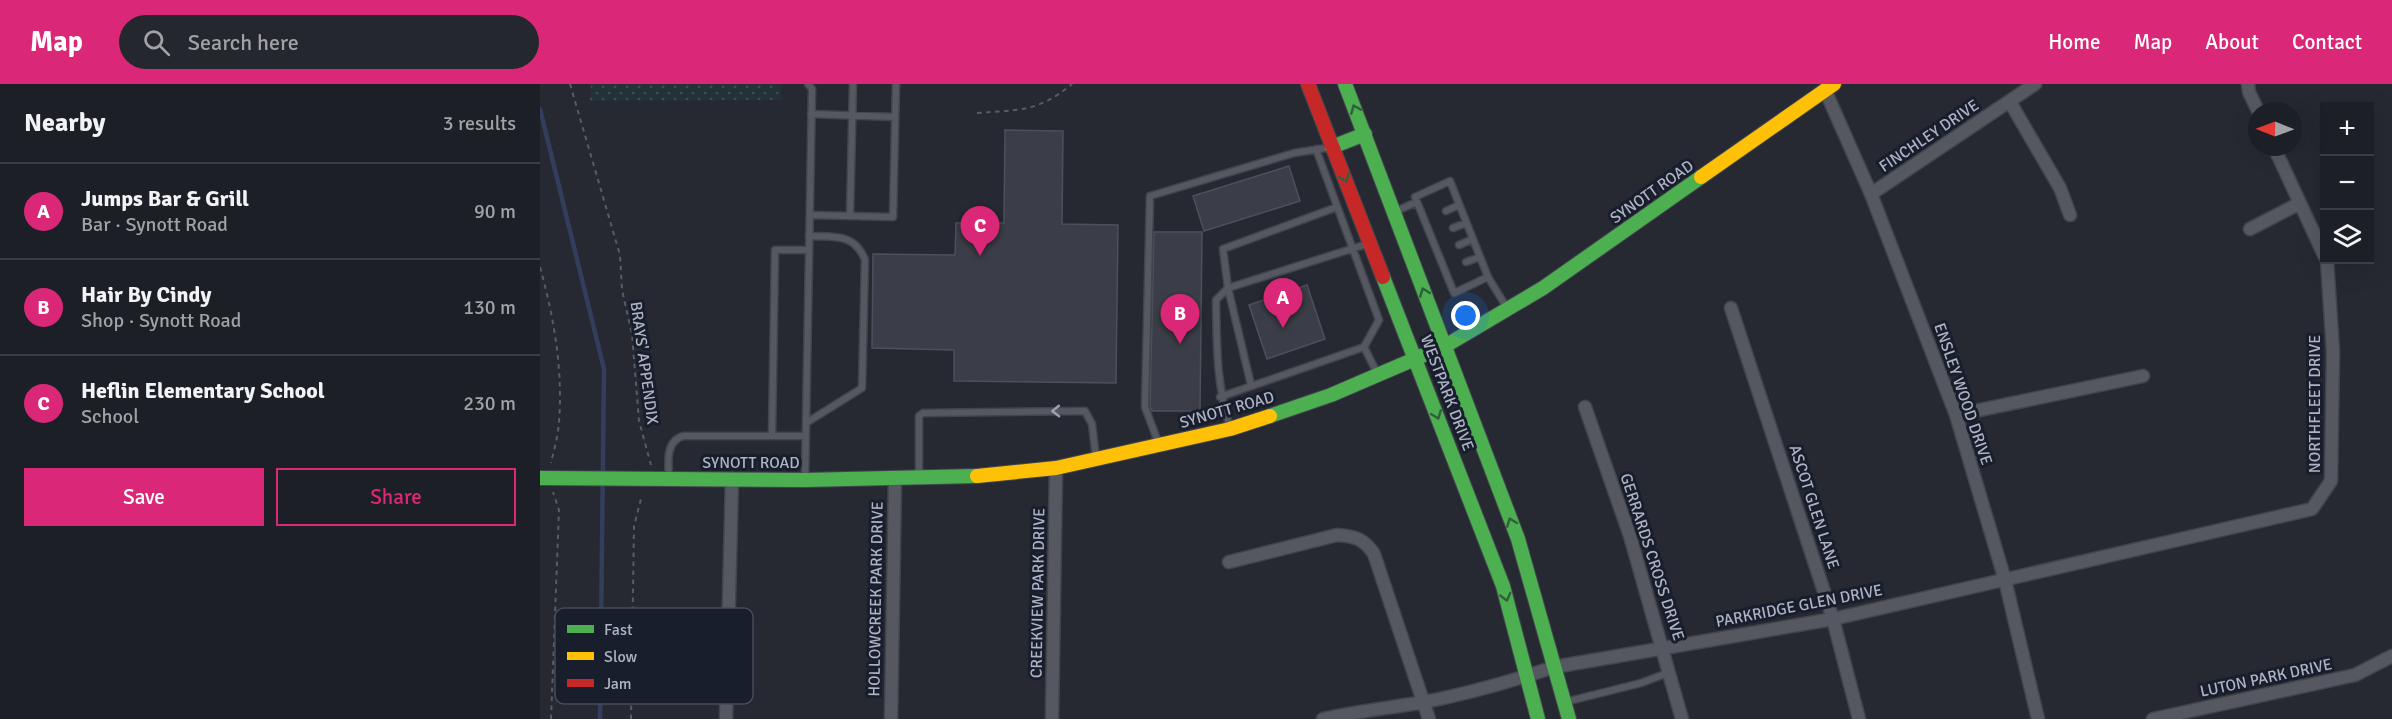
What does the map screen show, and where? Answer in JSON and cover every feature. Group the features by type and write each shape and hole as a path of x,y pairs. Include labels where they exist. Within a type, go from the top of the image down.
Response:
{"street":[{"name":"WESTPARK DRIVE","path":"1308,84 1503,586 1538,719"},
{"name":"WESTPARK DRIVE","path":"1345,84 1518,539 1569,719"},
{"name":"FINCHLEY DRIVE","path":"1871,194 2034,84"},
{"path":"2248,84 2254,102"},
{"name":"SYNOTT ROAD","path":"540,478 805,480 979,476 1056,468 1230,429 1319,399 1417,360 1445,346 1543,288 1829,87"},
{"name":"ENSLEY WOOD DRIVE","path":"1829,87 1956,415 2005,580 2038,719"},
{"path":"2010,102 2061,188 2070,215"},
{"path":"1332,147 1365,134"},
{"path":"2278,156 2320,245"},
{"path":"2250,229 2300,203"},
{"name":"NORTHFLEET DRIVE","path":"2280,517 2312,509 2331,481 2332,352 2327,264"},
{"name":"ASCOT GLEN LANE","path":"1731,308 1833,619 1859,719"},
{"path":"1956,415 2143,376"},
{"name":"GERRARDS CROSS DRIVE","path":"1585,407 1630,536 1664,648 1682,719"},
{"name":"CREEKVIEW PARK DRIVE","path":"1052,719 1056,468"},
{"path":"729,608 732,479"},
{"name":"HOLLOWCREEK PARK DRIVE","path":"891,719 895,479"},
{"name":"PARKRIDGE GLEN DRIVE","path":"1323,719 1359,711 1425,702 1554,667 1833,619 2280,517"},
{"path":"1229,562 1337,535 1351,536 1366,542 1374,554 1387,590 1429,719"},
{"name":"LUTON PARK DRIVE","path":"2154,719 2355,675 2387,658"},
{"path":"726,704 726,719"}],"lane":[{"path":"805,480 812,114 812,89 808,84"},
{"path":"850,216 853,84"},
{"path":"810,215 893,217 896,84"},
{"path":"812,114 895,117"},
{"path":"1160,446 1145,407 1150,196 1294,153 1332,147"},
{"path":"1220,397 1364,347 1379,320 1316,149"},
{"path":"1488,277 1454,293 1415,196 1449,181 1488,277 1508,309"},
{"path":"1394,212 1418,202"},
{"path":"1446,211 1459,205"},
{"path":"1251,385 1228,288 1223,249 1337,207"},
{"path":"1425,219 1432,216"},
{"path":"1453,228 1466,223"},
{"path":"1431,236 1439,233"},
{"path":"806,423 862,388 865,260 861,249 852,241 839,237 809,236"},
{"path":"1459,245 1473,239"},
{"path":"1230,429 1220,397 1217,369 1216,300 1228,288 1371,243"},
{"path":"772,436 775,250 809,250"},
{"path":"1438,254 1446,251"},
{"path":"1466,262 1480,257"},
{"path":"1445,271 1452,268"},
{"path":"1364,347 1378,375"},
{"path":"919,479 919,416 923,413 1085,411 1092,424 1096,459"},
{"path":"669,480 669,455 676,438 683,436 806,436"},
{"path":"1564,702 1641,683 1670,672"}],"path":[{"name":"BRAYS' APPENDIX","path":"570,84 620,255 622,290 632,334 639,421 644,446 650,456 647,480"},
{"path":"977,113 1041,106 1057,97 1072,84"},
{"path":"633,608 634,526 647,480"},
{"path":"631,704 631,719"}],"shaded area":[{"path":"591,84 781,84 781,100 590,101"}],"building":[{"path":"1005,130 1063,131 1062,224 1118,225 1116,383 954,381 954,350 872,348 873,254 955,255 956,223 1004,223"},
{"path":"1289,166 1300,201 1204,231 1193,196"},
{"path":"1154,232 1202,232 1200,411 1152,411 1150,406"},
{"path":"1307,285 1325,339 1267,359 1249,305"}],"waterway":[{"path":"540,109 604,369 601,608"},
{"path":"600,704 600,719"}],"traffic: fast":[{"path":"1345,84 1518,539 1569,719"},
{"path":"1332,147 1365,134"},
{"path":"1270,416 1331,395 1445,346 1543,288 1701,177"},
{"path":"1383,277 1503,586 1538,719"},
{"path":"540,478 805,480 977,476"}],"traffic: slow":[{"path":"1701,177 1834,84"},
{"path":"977,476 1056,468 1230,429 1270,416"}],"traffic: jam":[{"path":"1308,84 1383,277"}],"place":[{"name":"Heflin Elementary School","path":"980,256"},
{"name":"Jumps Bar & Grill","path":"1283,328"},
{"name":"Hair By Cindy","path":"1180,344"}]}
